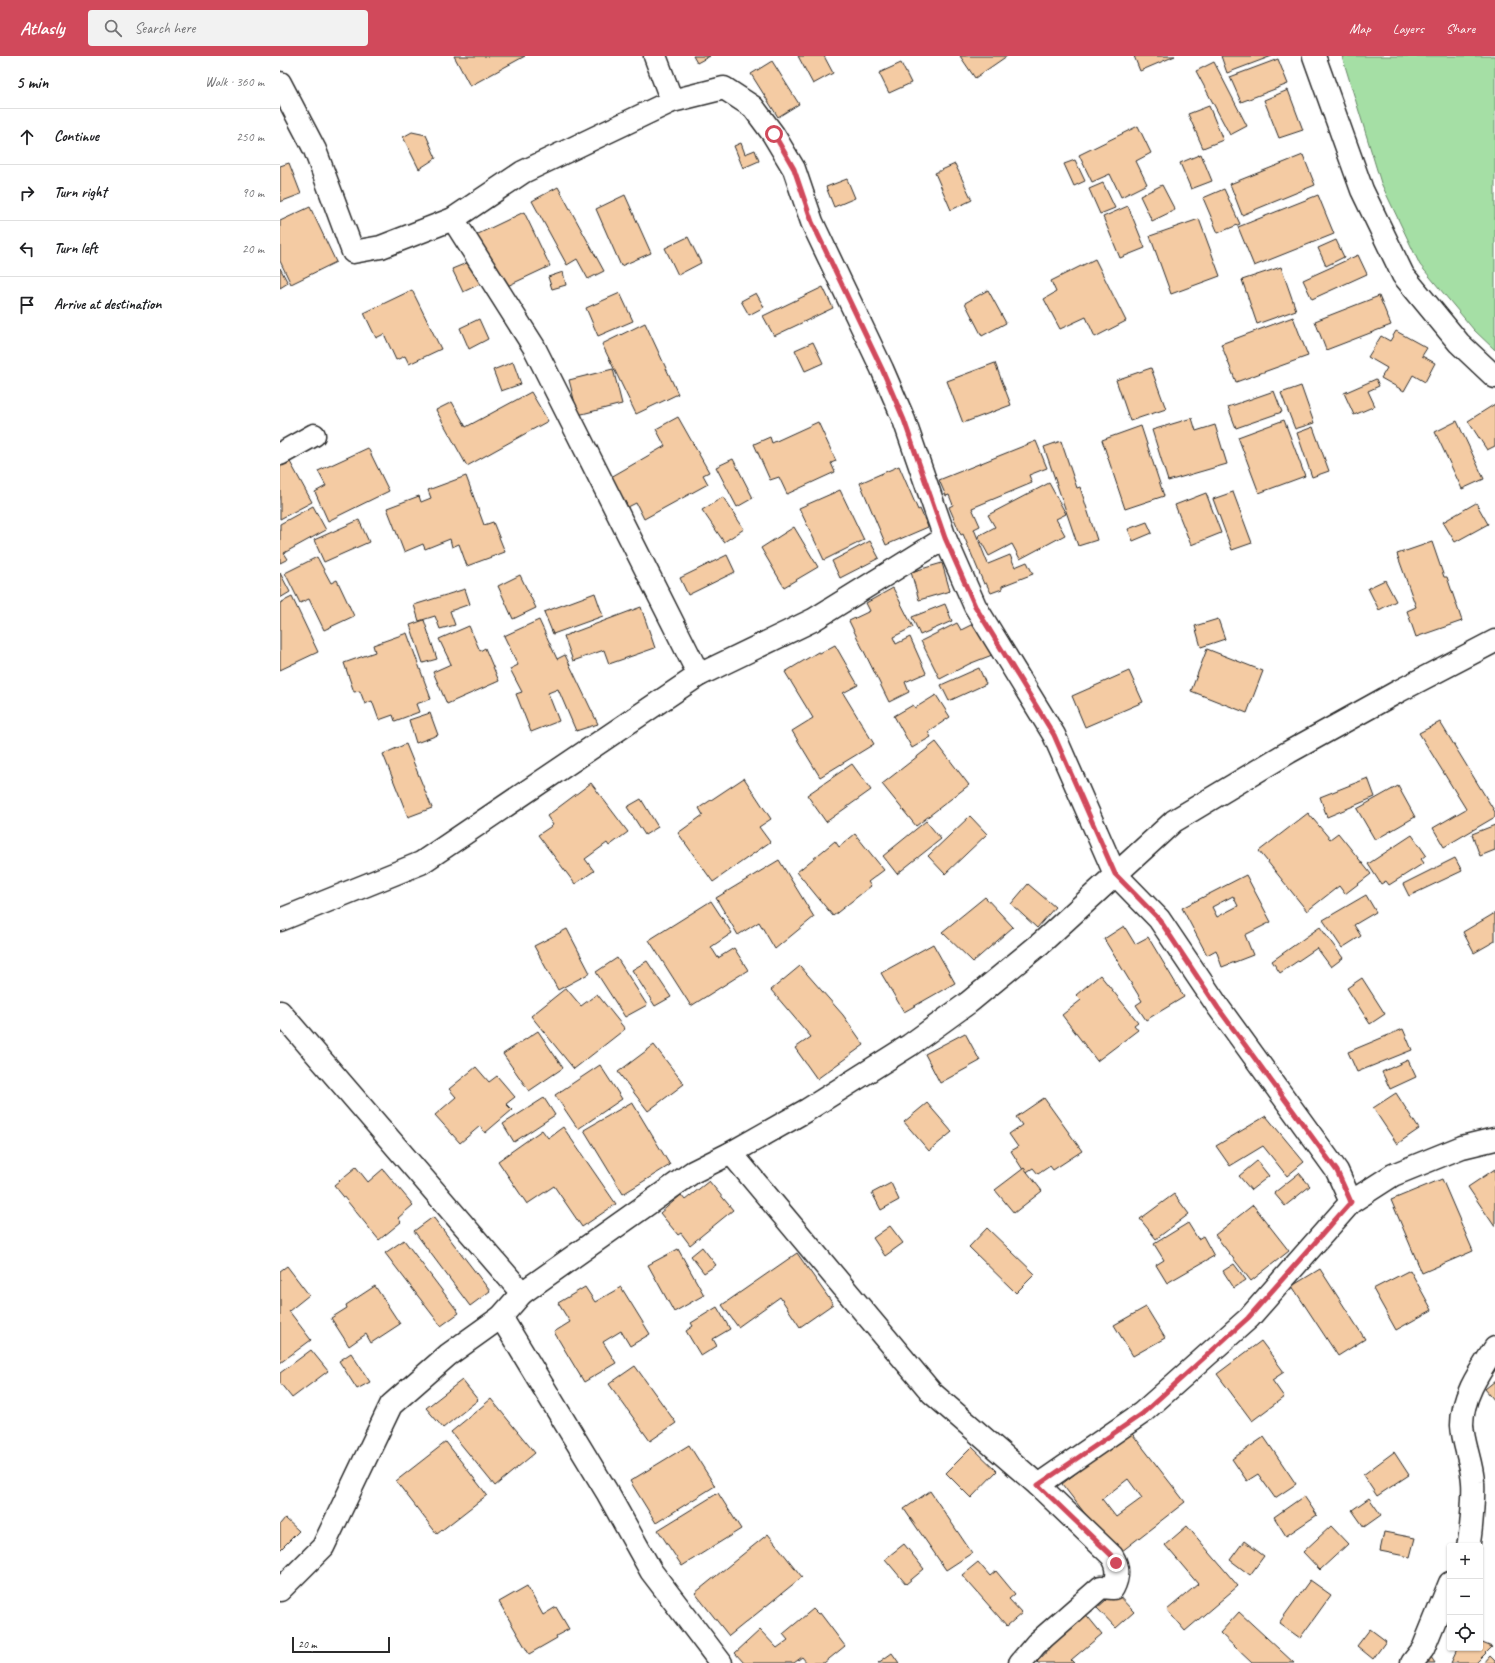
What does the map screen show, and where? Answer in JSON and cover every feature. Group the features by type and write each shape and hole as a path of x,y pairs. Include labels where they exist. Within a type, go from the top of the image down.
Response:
{"street":[{"path":"655,56 672,101"},
{"path":"1314,56 1362,190 1403,275 1459,343 1495,377"},
{"path":"280,83 315,150 353,252 381,247 453,219 523,172 672,101 724,88 753,107 774,134 794,169 812,222 882,369 901,413 945,538 975,606 1054,735 1115,874 1159,919 1218,1008 1337,1171 1351,1202"},
{"path":"453,219 534,347 699,675"},
{"path":"280,454 314,436"},
{"path":"280,920 421,863 699,675 813,620 945,538"},
{"path":"280,1590 323,1547 391,1405 448,1355 501,1317 522,1293 693,1172 731,1153 807,1110 903,1049 968,1003 1041,943 1174,821 1289,752 1495,640"},
{"path":"280,1012 522,1293"},
{"path":"1038,1485 1142,1414 1243,1323 1351,1202 1393,1175 1462,1148 1495,1140"},
{"path":"731,1153 932,1393 1038,1485 1112,1556 1116,1563 1118,1572 1117,1580 1113,1588 1101,1587 1036,1644 1020,1663"},
{"path":"501,1317 607,1492 651,1571 721,1663"},
{"path":"1468,1543 1473,1482 1462,1426 1464,1409 1467,1397 1479,1373 1495,1348"},
{"path":"1412,1663 1422,1649 1447,1590"}],"green space":[{"path":"1342,56 1495,56 1495,350 1474,330 1420,265 1381,183"}],"building":[{"path":"454,56 525,56 470,86"},
{"path":"693,56 710,56 697,63"},
{"path":"798,56 824,56 833,73 813,84"},
{"path":"960,56 1007,56 975,78"},
{"path":"1134,56 1175,56 1140,71"},
{"path":"1221,56 1272,56 1227,73"},
{"path":"1278,59 1288,84 1241,102 1230,77"},
{"path":"772,61 799,104 778,117 751,74"},
{"path":"1214,62 1247,126 1230,135 1196,71"},
{"path":"901,63 911,83 889,93 879,73"},
{"path":"1288,90 1303,130 1279,138 1264,100"},
{"path":"1209,106 1223,140 1203,148 1188,114"},
{"path":"1138,126 1151,153 1136,161 1147,184 1121,197 1110,174 1092,182 1079,155"},
{"path":"412,132 426,135 436,158 419,169 403,137"},
{"path":"741,143 745,154 755,150 759,161 743,168 734,146"},
{"path":"1201,154 1212,181 1191,189 1180,163"},
{"path":"1303,155 1315,185 1242,215 1230,184"},
{"path":"1075,160 1085,181 1074,186 1064,164"},
{"path":"289,163 301,194 280,202 280,166"},
{"path":"955,164 972,200 951,210 935,173"},
{"path":"847,179 855,198 834,207 826,187"},
{"path":"1103,183 1115,208 1100,214 1089,189"},
{"path":"1162,185 1175,210 1152,221 1140,196"},
{"path":"558,187 604,271 588,279 577,259 567,265 532,201"},
{"path":"1224,189 1240,224 1218,233 1203,198"},
{"path":"625,195 651,253 621,266 596,209"},
{"path":"1318,195 1334,234 1254,266 1238,227"},
{"path":"1128,206 1145,248 1120,258 1103,217"},
{"path":"310,207 336,262 291,284 280,261 280,221"},
{"path":"524,212 550,266 501,289 476,235"},
{"path":"1199,219 1220,276 1171,294 1150,236"},
{"path":"688,237 701,263 678,275 665,248"},
{"path":"1336,240 1344,257 1326,266 1318,248"},
{"path":"1358,255 1367,274 1312,299 1303,280"},
{"path":"1095,259 1126,321 1095,337 1086,317 1060,329 1044,299 1056,292 1051,281"},
{"path":"474,260 484,282 463,292 452,269"},
{"path":"1281,267 1296,310 1257,324 1242,280"},
{"path":"280,268 288,283 280,288"},
{"path":"563,272 566,285 552,289 548,277"},
{"path":"823,287 833,308 774,336 763,316"},
{"path":"412,290 441,349 409,364 405,356 396,360 384,334 376,338 364,313"},
{"path":"988,290 1006,323 982,336 965,303"},
{"path":"620,293 633,321 598,336 586,308"},
{"path":"756,293 764,307 749,315 741,301"},
{"path":"1379,296 1391,325 1326,350 1315,321"},
{"path":"1293,317 1308,356 1236,382 1221,344"},
{"path":"479,319 488,339 469,349 460,328"},
{"path":"645,323 678,394 636,414 602,344"},
{"path":"1396,331 1427,348 1422,356 1435,363 1425,382 1413,375 1404,391 1381,378 1387,368 1368,357 1381,336 1390,341"},
{"path":"813,342 823,363 805,371 795,350"},
{"path":"513,362 521,384 501,391 493,370"},
{"path":"995,363 1011,405 963,423 947,381"},
{"path":"1151,368 1166,409 1130,421 1116,380"},
{"path":"613,369 622,404 578,415 569,380"},
{"path":"1376,379 1379,386 1368,391 1375,406 1354,415 1344,393"},
{"path":"1301,386 1314,423 1295,429 1281,393"},
{"path":"1274,391 1282,412 1236,428 1228,407"},
{"path":"531,392 548,421 467,466 436,410 452,402 466,427"},
{"path":"1495,404 1495,446 1487,450 1468,421"},
{"path":"678,417 709,472 703,475 708,484 644,519 636,503 628,507 611,477 665,446 656,429"},
{"path":"1192,418 1196,431 1215,425 1227,464 1168,481 1152,430"},
{"path":"1284,420 1305,476 1259,493 1238,437"},
{"path":"1457,421 1484,479 1462,489 1435,432"},
{"path":"818,422 836,461 831,463 835,472 787,494 779,477 770,480 754,444 770,437 772,443"},
{"path":"1141,426 1164,496 1125,509 1102,440"},
{"path":"1313,427 1329,471 1312,477 1297,433"},
{"path":"1036,441 1047,468 1029,475 1032,483 972,508 980,526 974,529 988,564 1010,555 1015,567 1027,562 1033,574 1002,586 1002,589 991,593 986,583 984,584 963,534 961,535 949,507 953,505 949,495 946,496 939,480"},
{"path":"1061,441 1077,488 1080,487 1097,540 1078,546 1044,447"},
{"path":"368,448 389,491 328,521 315,492 326,486 318,471"},
{"path":"733,459 753,498 737,507 716,467"},
{"path":"289,460 312,502 280,519 280,465"},
{"path":"899,466 918,510 920,509 928,527 886,545 860,483"},
{"path":"466,476 484,525 493,522 505,552 467,566 459,544 452,547 450,539 425,549 423,544 404,552 387,508 419,496 421,502 431,498 428,490"},
{"path":"1049,483 1066,514 1056,519 1065,535 1020,559 1012,544 989,556 978,536 995,527 988,515"},
{"path":"840,490 864,540 824,560 799,508"},
{"path":"1233,492 1252,543 1232,550 1213,499"},
{"path":"1206,493 1221,533 1191,545 1175,505"},
{"path":"723,497 744,529 724,542 702,510"},
{"path":"1476,503 1488,524 1455,542 1443,522"},
{"path":"313,506 326,530 284,553 288,559 280,563 280,524"},
{"path":"359,520 369,542 324,562 314,540"},
{"path":"1147,522 1152,533 1133,541 1128,529"},
{"path":"794,527 818,567 784,587 761,548"},
{"path":"870,541 879,558 840,578 832,561"},
{"path":"1432,542 1444,577 1447,577 1462,621 1416,637 1407,611 1416,607 1397,554"},
{"path":"727,555 735,572 688,595 680,578"},
{"path":"317,557 331,583 337,580 354,616 324,630 309,599 300,603 285,573"},
{"path":"942,563 950,591 919,600 911,572"},
{"path":"280,573 290,592 280,598"},
{"path":"520,575 536,608 513,619 498,586"},
{"path":"1385,580 1396,601 1379,610 1368,588"},
{"path":"893,588 913,627 893,637 896,644 910,637 926,673 905,682 909,692 889,702 849,621 870,611 866,603"},
{"path":"465,589 470,604 450,611 455,625 440,629 435,616 419,621 414,605"},
{"path":"595,593 603,616 553,634 544,612"},
{"path":"292,597 318,652 280,670 280,603"},
{"path":"945,604 952,621 920,635 912,617"},
{"path":"641,607 655,648 609,664 604,650 573,661 564,636"},
{"path":"1218,619 1225,639 1201,647 1195,626"},
{"path":"424,620 437,659 423,663 410,625"},
{"path":"539,620 557,659 565,655 598,724 576,731 558,689 548,693 559,721 531,732 516,694 522,692 510,669 518,665 504,636"},
{"path":"977,622 992,655 969,664 940,679 921,641 957,623 961,630"},
{"path":"469,626 480,651 485,648 499,681 447,704 433,672 451,664 439,639"},
{"path":"407,633 431,699 416,704 419,712 395,721 393,715 379,720 372,701 365,704 360,691 354,692 344,663 375,652 373,645"},
{"path":"835,645 858,685 843,693 874,744 820,777 792,731 813,718 785,672 818,652 820,653"},
{"path":"1207,649 1263,671 1247,713 1191,691"},
{"path":"979,668 986,684 949,701 941,685"},
{"path":"1129,671 1143,702 1085,727 1072,696"},
{"path":"936,695 950,717 928,732 931,737 912,748 894,716 913,705 915,708"},
{"path":"430,713 438,735 416,743 409,720"},
{"path":"1440,722 1495,812 1495,817 1444,847 1433,828 1466,809 1419,733"},
{"path":"936,742 969,785 916,826 882,784"},
{"path":"406,744 432,808 408,817 383,754"},
{"path":"852,764 871,790 826,822 807,795"},
{"path":"744,778 771,819 759,827 770,842 713,882 678,833 703,815 699,808"},
{"path":"1368,778 1375,797 1327,817 1320,797"},
{"path":"591,783 628,832 609,846 607,843 585,859 594,871 575,884 538,835 553,825 547,816"},
{"path":"1398,786 1415,817 1375,840 1357,809"},
{"path":"641,799 658,827 645,835 627,807"},
{"path":"1308,813 1330,839 1338,833 1371,874 1345,894 1339,886 1307,911 1259,851"},
{"path":"970,816 987,834 945,874 928,856"},
{"path":"926,821 941,839 897,874 883,856"},
{"path":"1495,825 1495,850 1480,856 1472,834"},
{"path":"855,834 884,870 868,882 871,886 833,916 797,872 835,841 839,847"},
{"path":"1412,835 1426,855 1421,859 1424,863 1389,885 1386,881 1381,884 1368,864"},
{"path":"1455,858 1462,871 1409,896 1403,884"},
{"path":"779,860 814,917 775,949 759,922 738,935 716,898"},
{"path":"1246,875 1271,922 1245,935 1253,955 1222,967 1216,950 1207,955 1182,908","holes":["1233,896 1238,906 1217,917 1212,907"]},
{"path":"1028,884 1055,907 1037,928 1011,904"},
{"path":"1366,895 1376,912 1354,925 1361,936 1342,948 1323,920"},
{"path":"985,897 1013,927 973,962 942,932"},
{"path":"711,901 732,933 711,947 718,958 734,948 748,970 691,1006 649,940"},
{"path":"1495,913 1495,941 1474,953 1463,932"},
{"path":"1124,926 1135,944 1148,937 1184,997 1146,1020 1136,1005 1142,1001 1104,939"},
{"path":"1320,927 1343,958 1331,967 1317,948 1280,973 1272,961"},
{"path":"567,929 590,973 558,990 534,946"},
{"path":"933,944 955,983 904,1012 881,973"},
{"path":"617,958 647,1005 625,1017 596,972"},
{"path":"647,961 671,997 655,1006 632,970"},
{"path":"800,966 843,1015 864,1045 817,1079 795,1048 811,1037 771,990"},
{"path":"1100,975 1138,1022 1134,1025 1138,1030 1097,1061 1062,1015 1081,1000 1076,995"},
{"path":"1362,978 1385,1014 1370,1024 1347,988"},
{"path":"566,988 581,1006 597,994 625,1029 574,1069 531,1016"},
{"path":"1403,1029 1412,1050 1357,1072 1348,1052"},
{"path":"538,1031 563,1068 529,1091 503,1054"},
{"path":"965,1033 980,1061 940,1083 925,1054"},
{"path":"654,1045 684,1084 648,1111 618,1072"},
{"path":"1408,1060 1416,1077 1390,1089 1382,1072"},
{"path":"600,1065 622,1099 578,1129 555,1095"},
{"path":"476,1067 489,1082 497,1076 515,1097 506,1104 512,1110 485,1133 480,1126 460,1143 435,1115 456,1097 449,1089"},
{"path":"1396,1093 1419,1129 1397,1144 1373,1108"},
{"path":"544,1098 555,1115 514,1142 503,1124"},
{"path":"1044,1098 1082,1151 1053,1170 1050,1166 1038,1174 1033,1168 1025,1173 1011,1151 1018,1147 1009,1134 1022,1125 1016,1117"},
{"path":"632,1102 670,1165 623,1194 584,1130"},
{"path":"927,1103 952,1132 929,1151 904,1122"},
{"path":"1266,1116 1304,1162 1287,1176 1263,1146 1230,1166 1216,1146"},
{"path":"563,1127 616,1204 582,1227 554,1186 527,1204 498,1161 542,1130 548,1138"},
{"path":"1257,1161 1269,1176 1251,1190 1239,1176"},
{"path":"356,1167 368,1182 383,1169 413,1205 398,1218 401,1222 379,1240 334,1185"},
{"path":"1024,1168 1042,1191 1014,1213 995,1190"},
{"path":"1495,1169 1495,1227 1468,1187"},
{"path":"1299,1173 1310,1186 1285,1206 1274,1193"},
{"path":"1442,1179 1473,1251 1422,1273 1391,1200"},
{"path":"709,1181 733,1210 690,1245 681,1233 678,1235 660,1213 681,1195 685,1200"},
{"path":"891,1183 899,1200 881,1210 872,1193"},
{"path":"1174,1194 1189,1214 1156,1239 1140,1219"},
{"path":"1253,1205 1289,1251 1251,1281 1215,1235"},
{"path":"433,1217 490,1291 470,1306 414,1231"},
{"path":"1188,1223 1198,1239 1203,1236 1214,1256 1167,1283 1156,1265 1164,1260 1154,1244"},
{"path":"890,1226 903,1243 885,1256 873,1238"},
{"path":"987,1228 1035,1274 1016,1293 969,1247"},
{"path":"404,1240 459,1313 441,1326 385,1253"},
{"path":"702,1247 716,1265 704,1273 691,1256"},
{"path":"678,1249 704,1295 674,1312 648,1265"},
{"path":"797,1253 833,1304 800,1327 780,1297 738,1327 722,1305"},
{"path":"1234,1264 1246,1280 1234,1288 1223,1271"},
{"path":"287,1266 309,1295 289,1311 311,1340 280,1363 280,1271"},
{"path":"1320,1269 1365,1339 1338,1356 1292,1286"},
{"path":"1410,1270 1432,1310 1396,1330 1373,1289"},
{"path":"375,1286 400,1324 371,1343 366,1334 349,1346 331,1318 347,1308 346,1305"},
{"path":"585,1287 595,1302 621,1287 650,1334 630,1346 621,1331 603,1342 616,1363 584,1382 554,1332 570,1322 558,1303"},
{"path":"717,1307 730,1329 713,1339 717,1346 701,1356 686,1331 693,1326 691,1323"},
{"path":"1146,1307 1165,1338 1133,1356 1114,1325"},
{"path":"1261,1341 1284,1372 1272,1380 1284,1397 1252,1421 1217,1374"},
{"path":"311,1350 328,1371 292,1398 280,1383 280,1373"},
{"path":"351,1353 370,1382 357,1389 339,1361"},
{"path":"635,1366 676,1423 650,1441 609,1384"},
{"path":"462,1380 478,1400 443,1428 426,1408"},
{"path":"1495,1381 1495,1401 1485,1389"},
{"path":"491,1399 535,1453 495,1486 451,1432"},
{"path":"1130,1431 1185,1502 1117,1555 1062,1484","holes":["1128,1479 1142,1498 1116,1517 1102,1499"]},
{"path":"1264,1437 1296,1484 1275,1498 1258,1474 1247,1481 1232,1459"},
{"path":"446,1442 487,1495 437,1534 396,1481"},
{"path":"689,1445 715,1486 656,1523 630,1481"},
{"path":"972,1447 997,1471 971,1498 946,1473"},
{"path":"1394,1452 1409,1475 1377,1496 1363,1475"},
{"path":"930,1491 972,1553 946,1570 904,1509"},
{"path":"718,1493 741,1529 682,1566 658,1530"},
{"path":"1304,1496 1317,1515 1286,1536 1274,1517"},
{"path":"1369,1498 1381,1515 1364,1527 1352,1510"},
{"path":"285,1518 299,1531 280,1550 280,1524"},
{"path":"1187,1526 1238,1586 1185,1631 1167,1610 1198,1584 1165,1545"},
{"path":"1331,1526 1348,1544 1320,1570 1303,1552"},
{"path":"1384,1532 1415,1538 1410,1557 1380,1551"},
{"path":"768,1534 802,1577 729,1636 695,1593"},
{"path":"1244,1541 1264,1556 1250,1575 1230,1560"},
{"path":"904,1544 924,1569 906,1584 885,1559"},
{"path":"978,1562 990,1576 996,1571 1015,1594 1009,1599 1022,1613 1007,1626 962,1575"},
{"path":"1310,1580 1331,1595 1300,1638 1279,1623"},
{"path":"527,1586 543,1615 556,1607 569,1629 556,1636 557,1638 529,1654 499,1602"},
{"path":"1115,1592 1134,1612 1116,1628 1097,1608"},
{"path":"813,1609 818,1614 820,1613 845,1646 824,1663 807,1663 802,1657 794,1663 744,1663 735,1653 760,1630 777,1648 788,1640 783,1634"},
{"path":"1084,1612 1102,1634 1071,1660 1074,1663 1038,1663 1037,1662"},
{"path":"1239,1612 1294,1663 1252,1663 1220,1633"},
{"path":"1370,1629 1386,1641 1373,1659 1357,1646"},
{"path":"1483,1643 1492,1647 1476,1663 1451,1663 1457,1651 1483,1651"},
{"path":"892,1653 899,1663 878,1663"},
{"path":"1490,1656 1495,1663 1484,1663"},
{"path":"1431,1657 1435,1663 1423,1663"}],"route":[{"path":"774,134 794,169 812,222 882,369 904,420 945,538 975,606 1054,735 1115,874 1159,919 1218,1008 1337,1171 1351,1202 1248,1318 1142,1414 1038,1485 1112,1556 1116,1563"}]}
